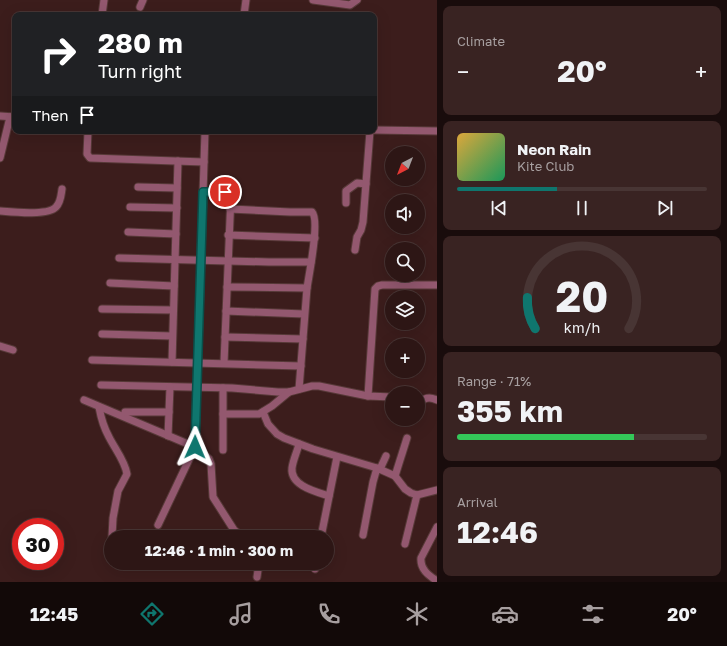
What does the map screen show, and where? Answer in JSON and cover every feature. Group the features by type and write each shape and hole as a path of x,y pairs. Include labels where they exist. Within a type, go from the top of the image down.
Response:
{"street":[{"path":"102,12 104,0"},
{"path":"244,12 246,0"},
{"path":"313,0 350,5 357,0"},
{"path":"0,116 12,117"},
{"path":"0,158 12,120"},
{"path":"377,130 437,131"},
{"path":"88,134 87,154 90,158 204,162"},
{"path":"158,525 195,447 205,134"},
{"path":"355,250 357,237 363,222 370,134"},
{"path":"172,362 178,161"},
{"path":"346,203 346,191 357,183 366,184"},
{"path":"138,187 177,188"},
{"path":"0,211 50,211 56,208 60,202 62,189"},
{"path":"203,192 225,192 230,194 231,198 228,235 224,363"},
{"path":"130,207 177,208"},
{"path":"230,209 312,212 315,215 315,238 304,314 299,389"},
{"path":"128,232 176,234"},
{"path":"228,235 315,238"},
{"path":"119,258 311,262"},
{"path":"110,283 174,286"},
{"path":"368,396 375,289 378,286 437,285"},
{"path":"226,287 307,288"},
{"path":"102,309 173,310"},
{"path":"226,311 304,314"},
{"path":"102,334 172,336"},
{"path":"225,337 303,339"},
{"path":"0,346 13,350"},
{"path":"92,360 301,366"},
{"path":"101,385 223,388 289,392 319,386 368,396 385,397"},
{"path":"168,436 170,387"},
{"path":"223,388 223,450"},
{"path":"223,414 256,414 263,412 289,392"},
{"path":"425,399 432,398 437,400"},
{"path":"84,400 195,447 209,459 211,464 213,498 234,530"},
{"path":"99,407 101,417 109,437 128,474 118,491 112,530"},
{"path":"125,412 169,412"},
{"path":"263,412 268,424 278,434 299,444 378,469 395,476 404,489 411,493 417,495 437,490"},
{"path":"395,476 407,438"},
{"path":"299,444 292,470 294,476 300,484 307,489 330,496"},
{"path":"363,535 373,482 378,469 386,456"},
{"path":"323,530 337,457"},
{"path":"405,544 417,495"},
{"path":"437,527 421,558 420,563 422,568 437,580"},
{"path":"257,577 258,570"}],"route":[{"path":"195,447 203,192 225,192"}]}
